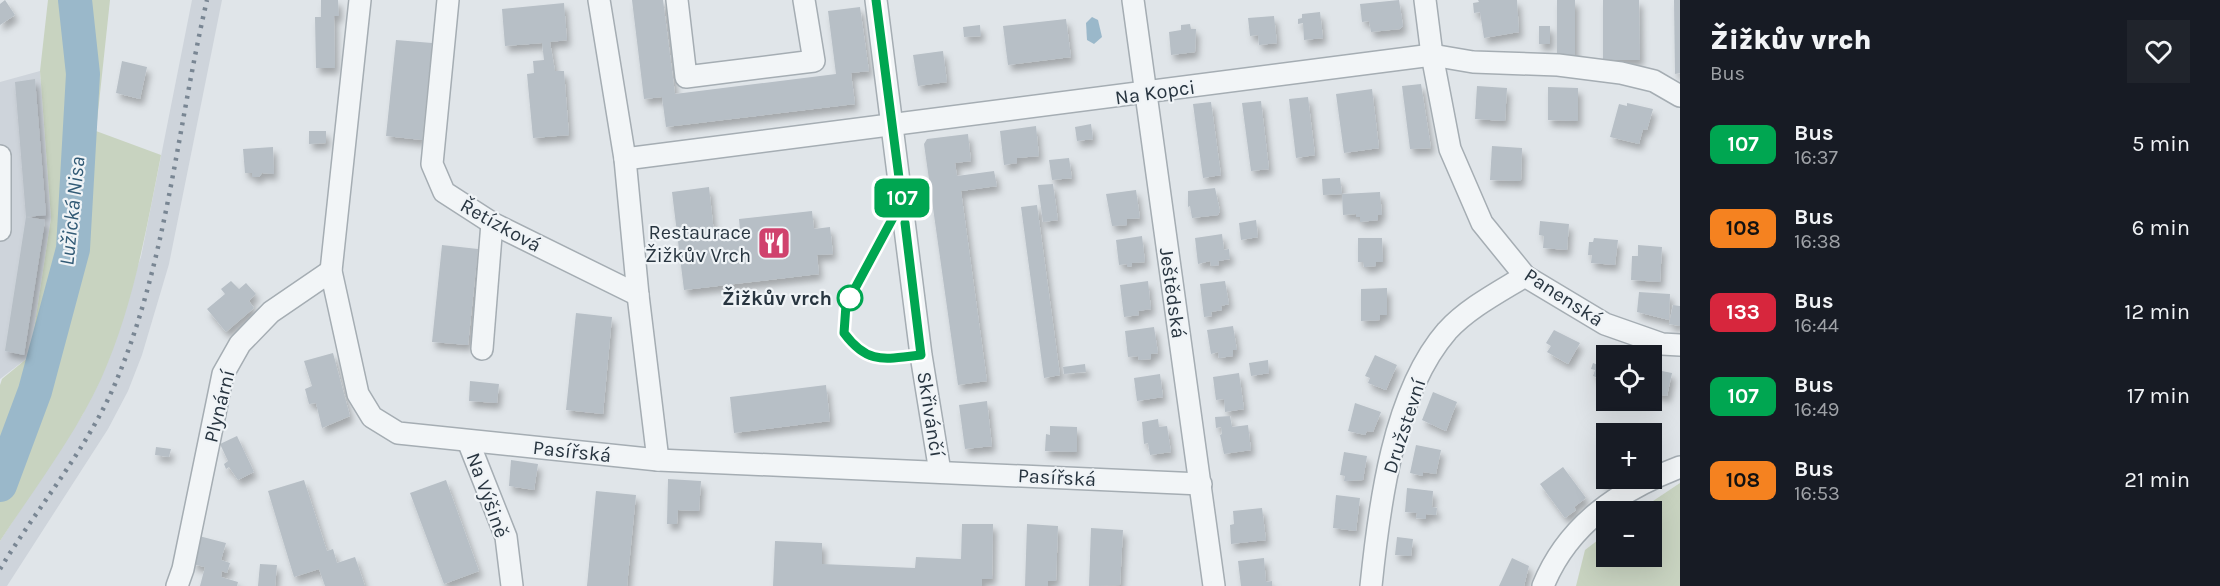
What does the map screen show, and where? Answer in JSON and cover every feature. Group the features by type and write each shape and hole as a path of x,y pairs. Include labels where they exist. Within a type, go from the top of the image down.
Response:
{"street":[{"name":"Pasířská","path":"360,0 331,271 358,394 372,417 398,433 658,460 1201,484"},
{"name":"Řetízková","path":"448,0 432,164 444,192 492,223 638,296"},
{"path":"599,0 624,159 658,460"},
{"path":"677,0 686,77 814,61 804,0"},
{"name":"Skřivánčí","path":"876,0 921,355 940,472"},
{"name":"Ještědská","path":"1133,0 1144,93 1214,586"},
{"name":"Panenská","path":"1425,0 1432,55 1455,165 1482,223 1525,276 1605,324 1662,344 1680,345"},
{"name":"Na Kopci","path":"624,159 1432,55 1473,62 1558,65 1621,73 1654,81 1680,96"},
{"path":"0,156 0,230"},
{"path":"482,348 492,223"},
{"name":"Plynární","path":"177,586 183,569 223,374 240,344 271,312 331,271"},
{"name":"Družstevní","path":"1371,586 1389,461 1417,378 1447,331 1485,300 1525,276"},
{"name":"Na Výšině","path":"468,441 506,537 512,586"},
{"path":"1544,586 1549,572 1575,531 1614,499 1680,467"}],"shaded area":[{"path":"192,0 222,0 169,264 142,355 128,391 108,429 7,586 0,586 0,541 83,414 141,257"},
{"path":"40,71 51,218 30,356 0,379 0,82"}],"green space":[{"path":"48,0 110,0 96,131 161,155 130,297 101,379 67,442 0,541 0,385 2,379 30,356 51,218 40,71"},
{"path":"1680,483 1680,586 1576,586 1585,550 1596,542 1596,567 1662,567 1662,501 1653,501"}],"water":[{"path":"1092,17 1098,20 1102,37 1094,44 1087,40 1086,23"}],"building":[{"path":"5,0 15,15 0,25 0,4"},
{"path":"321,0 338,0 339,16 334,16 335,68 316,68 315,17 321,17"},
{"path":"632,0 663,0 675,94 836,74 828,11 860,7 869,71 851,73 855,104 666,127 662,97 644,99"},
{"path":"1399,0 1403,26 1400,29 1371,32 1369,21 1362,22 1360,4"},
{"path":"1478,0 1517,0 1519,32 1484,38 1480,12 1474,13 1473,3 1479,2"},
{"path":"1557,0 1575,0 1575,57 1557,56"},
{"path":"1603,0 1639,0 1640,60 1603,60"},
{"path":"1674,0 1680,0 1680,73 1675,74"},
{"path":"564,3 567,40 550,42 555,71 564,71 569,135 533,138 527,74 534,73 533,61 544,60 542,43 505,46 502,9"},
{"path":"1320,12 1323,38 1304,40 1303,23 1298,24 1298,19 1302,18 1302,14"},
{"path":"1274,16 1277,43 1259,45 1258,35 1250,36 1248,18"},
{"path":"1066,19 1071,57 1008,65 1003,26"},
{"path":"1190,24 1191,29 1196,29 1195,52 1171,55 1169,32 1181,30 1181,25"},
{"path":"980,25 981,36 964,37 963,27"},
{"path":"1539,26 1550,26 1550,44 1539,44"},
{"path":"396,40 432,43 422,140 386,136"},
{"path":"943,51 947,82 918,86 913,55"},
{"path":"122,61 147,67 140,99 116,93"},
{"path":"35,79 46,215 26,217 15,82"},
{"path":"1421,84 1431,148 1410,149 1402,86"},
{"path":"1477,86 1507,88 1505,121 1475,119"},
{"path":"1548,87 1578,88 1578,121 1548,120"},
{"path":"1372,89 1379,148 1344,153 1336,94"},
{"path":"1308,97 1315,155 1296,158 1289,99"},
{"path":"1261,101 1269,169 1251,171 1242,103"},
{"path":"1211,102 1221,175 1203,178 1193,104"},
{"path":"1627,103 1653,109 1647,130 1643,129 1639,144 1610,137 1619,104 1627,106"},
{"path":"1091,124 1093,139 1077,141 1075,127"},
{"path":"1036,126 1039,156 1017,158 1017,163 1004,165 1000,131"},
{"path":"309,131 326,131 326,143 309,144"},
{"path":"968,134 971,161 955,163 957,176 994,171 997,186 961,191 987,381 958,385 924,144 927,139"},
{"path":"1492,146 1522,148 1521,181 1490,180"},
{"path":"273,147 274,174 262,173 259,177 252,177 252,173 245,173 243,149"},
{"path":"1069,158 1072,178 1052,180 1049,160"},
{"path":"1340,178 1342,194 1323,195 1322,179"},
{"path":"1053,184 1058,220 1043,222 1038,185"},
{"name":"Restaurace Žižkův Vrch","path":"709,187 714,233 740,230 739,219 812,211 814,229 830,227 833,254 817,255 819,274 684,290 672,192"},
{"path":"1215,188 1220,211 1218,215 1192,218 1190,206 1188,207 1188,191"},
{"path":"1136,190 1140,218 1127,219 1127,225 1112,226 1106,194"},
{"path":"1380,192 1382,215 1378,215 1378,220 1360,222 1360,217 1356,217 1356,214 1343,215 1342,194"},
{"path":"1037,205 1060,375 1044,378 1021,207"},
{"path":"26,217 45,220 24,355 5,351"},
{"path":"1256,220 1258,237 1241,240 1239,223"},
{"path":"1540,221 1569,224 1567,250 1543,248 1544,236 1539,235"},
{"path":"1222,234 1224,250 1229,249 1230,259 1218,261 1219,265 1211,266 1210,261 1198,264 1195,238"},
{"path":"1142,236 1145,262 1132,263 1132,266 1127,267 1127,264 1119,265 1116,240"},
{"path":"1358,238 1382,238 1383,262 1376,262 1376,266 1364,267 1363,262 1358,262"},
{"path":"1594,238 1618,240 1615,265 1591,263 1592,255 1588,255 1589,242 1593,242"},
{"path":"442,245 478,249 468,345 432,342"},
{"path":"1638,245 1662,247 1660,282 1631,280 1632,256 1638,256"},
{"path":"231,281 239,289 246,283 256,294 249,301 254,308 226,332 207,309 225,294 221,289"},
{"path":"1148,281 1151,309 1138,311 1139,315 1124,317 1120,285"},
{"path":"1225,281 1229,304 1221,306 1222,310 1211,312 1212,316 1204,317 1200,284"},
{"path":"1387,288 1387,315 1380,315 1380,320 1361,321 1361,289"},
{"path":"1639,292 1670,294 1669,320 1637,312"},
{"path":"1673,305 1680,306 1680,326 1669,324"},
{"path":"576,313 612,317 603,414 566,410"},
{"path":"1233,326 1237,350 1233,350 1233,356 1219,358 1218,352 1211,354 1207,330"},
{"path":"1154,327 1158,353 1151,354 1151,359 1139,360 1138,356 1128,357 1125,331"},
{"path":"1554,330 1580,343 1568,364 1547,352 1551,346 1546,343"},
{"path":"333,353 350,416 322,428 316,403 309,404 305,389 312,386 304,361"},
{"path":"1375,355 1397,365 1386,390 1368,383 1370,378 1365,376"},
{"path":"1268,360 1269,373 1251,376 1249,363"},
{"path":"1593,363 1596,364 1596,377 1593,376 1595,370 1591,369"},
{"path":"1085,364 1086,372 1064,374 1063,367"},
{"path":"1662,371 1672,373 1667,396 1662,395"},
{"path":"1239,373 1244,409 1225,412 1224,399 1216,400 1213,377"},
{"path":"1160,374 1163,397 1137,401 1134,378"},
{"path":"470,381 499,384 497,403 469,401"},
{"path":"826,385 830,421 734,433 730,397"},
{"path":"1433,392 1457,402 1446,431 1422,420"},
{"path":"987,401 992,446 965,449 959,405"},
{"path":"1355,403 1381,412 1373,432 1367,431 1365,435 1348,431"},
{"path":"1230,416 1232,427 1248,425 1251,450 1224,454 1220,435 1222,434 1221,427 1216,428 1215,417"},
{"path":"1158,419 1159,427 1167,426 1171,452 1150,455 1148,443 1144,444 1142,422"},
{"path":"1050,426 1077,427 1077,452 1045,451 1046,434 1050,435"},
{"path":"237,436 254,472 238,480 229,467 226,469 224,464 228,461 220,444"},
{"path":"1416,445 1441,450 1436,474 1423,472 1423,476 1410,473"},
{"path":"156,447 171,449 169,457 155,455"},
{"path":"1344,452 1367,456 1363,480 1344,481 1345,476 1340,475"},
{"path":"511,460 538,464 534,490 509,486"},
{"path":"1563,467 1586,498 1565,518 1540,484"},
{"path":"668,479 701,481 699,511 678,510 677,524 667,524"},
{"path":"304,480 327,551 333,549 337,563 355,557 365,586 325,586 319,569 294,577 268,491"},
{"path":"446,480 479,571 444,584 410,493"},
{"path":"1407,488 1433,491 1432,507 1437,508 1436,515 1426,514 1426,519 1416,518 1417,513 1405,512"},
{"path":"596,491 636,495 627,586 587,586"},
{"path":"1336,495 1360,498 1356,531 1333,528"},
{"path":"1262,508 1266,540 1231,544 1230,525 1234,524 1233,511"},
{"path":"962,524 993,524 992,579 982,579 982,586 773,586 775,541 822,543 822,564 915,568 916,557 961,559"},
{"path":"1027,524 1058,526 1056,581 1048,581 1048,586 1025,586"},
{"path":"1091,528 1123,530 1120,585 1089,586"},
{"path":"199,536 226,543 221,560 230,563 227,573 222,571 221,577 238,582 237,586 200,586 205,567 192,564"},
{"path":"1397,537 1413,539 1411,556 1395,555"},
{"path":"1264,558 1266,582 1272,581 1272,586 1241,586 1238,561"},
{"path":"1512,558 1529,566 1524,586 1499,586"},
{"path":"260,564 277,565 275,586 258,586"}],"waterway":[{"name":"Lužická Nisa","path":"0,485 35,391 73,249 83,74 75,0"}],"railway":[{"path":"0,569 76,455 104,408 133,338 159,243 207,0"}],"bus line":[{"name":"107","path":"876,0 902,201 846,305 844,333 854,346 870,357 883,359 921,355 905,223"}],"place":[{"name":"Restaurace Žižkův Vrch","path":"774,243"},
{"name":"Žižkův vrch","path":"850,298"}]}
